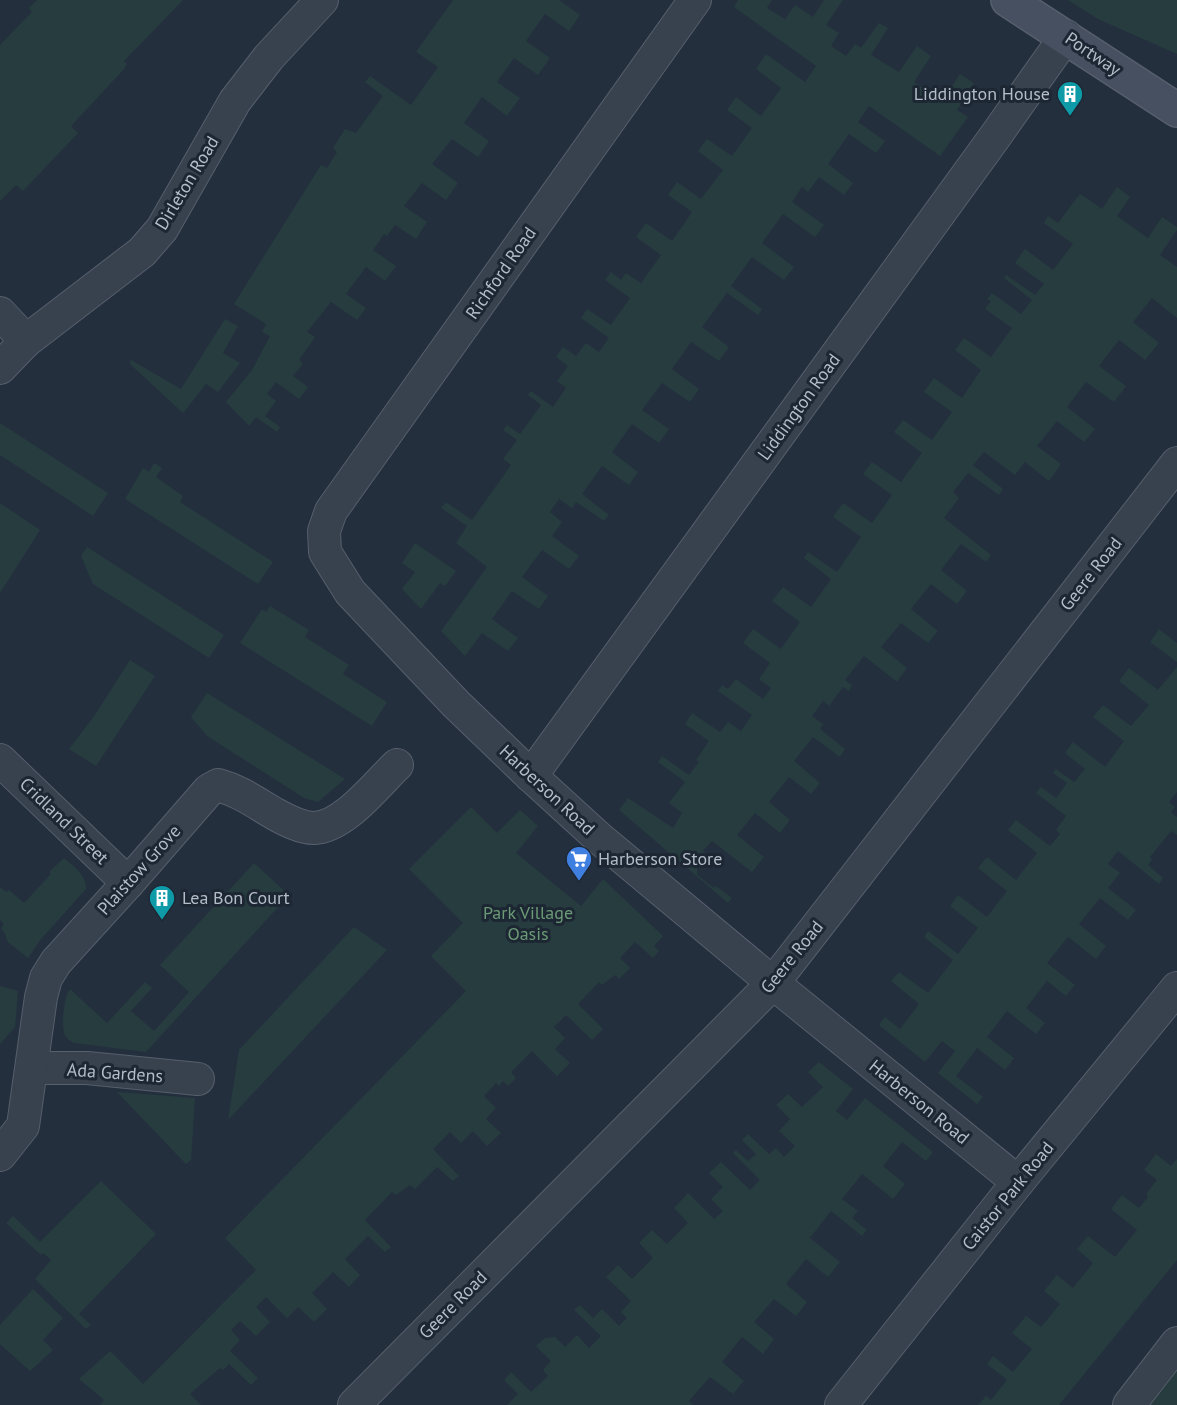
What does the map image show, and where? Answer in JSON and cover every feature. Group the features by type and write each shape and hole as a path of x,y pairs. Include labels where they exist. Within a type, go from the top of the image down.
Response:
{"main road":[{"name":"Portway","path":"1008,0 1177,110"}],"street":[{"name":"Dirleton Road","path":"0,368 26,341 142,252 162,229 235,101 269,57 322,0"},
{"name":"Richford Road","path":"325,552 324,531 331,511 695,0"},
{"name":"Liddington Road","path":"531,777 1066,36"},
{"path":"0,313 26,341"},
{"name":"Geere Road","path":"354,1405 773,983 1177,463"},
{"name":"Harberson Road","path":"325,552 350,592 456,704 531,777 599,838 773,983 1018,1182"},
{"name":"Cridland Street","path":"0,760 128,883"},
{"name":"Plaistow Grove","path":"0,1155 11,1116 32,1068 41,997 46,978 56,962 209,790 218,785 242,793 291,822 313,828 335,823 397,765"},
{"name":"Caistor Park Road","path":"842,1405 1018,1182 1177,988"},
{"name":"Ada Gardens","path":"32,1068 87,1068 198,1079"},
{"path":"1129,1405 1177,1343"}],"green space":[{"path":"37,0 183,0 124,61 127,64 124,69 71,126 78,133 23,191 16,185 0,201 0,45 32,12 29,8"},
{"path":"453,0 559,0 580,15 569,31 545,14 526,41 550,58 538,75 514,58 497,82 520,98 507,116 482,97 464,123 489,141 478,157 452,139 432,164 458,183 446,200 422,183 404,206 427,222 416,239 395,225 387,236 384,234 373,250 396,266 385,281 366,267 346,294 366,308 357,320 331,302 307,332 315,337 299,360 303,364 293,376 308,387 299,399 276,382 267,394 276,401 265,416 280,427 277,432 256,417 249,426 226,402 252,370 270,336 262,332 266,324 234,304 321,165 327,168 337,152 333,148 345,129 356,133 383,96 365,82 370,76 411,105 438,67 416,52"},
{"path":"738,0 772,0 767,8 785,19 795,5 813,17 824,0 843,0 826,25 839,33 831,46 846,56 855,44 861,48 879,23 888,28 871,55 899,72 917,46 931,56 914,82 942,101 960,74 974,83 957,110 968,117 940,156 869,106 858,122 885,141 876,153 849,134 828,164 853,183 844,195 819,177 808,192 802,187 792,202 824,225 815,237 783,214 762,243 794,267 784,280 752,257 731,286 762,309 758,315 727,293 702,327 729,347 719,361 691,342 672,369 699,389 690,402 662,383 642,410 669,429 659,443 632,424 612,452 638,472 629,485 602,466 582,494 609,515 604,521 576,502 572,508 559,499 550,512 562,522 552,536 579,556 569,569 542,550 522,577 548,596 539,609 512,591 492,619 518,638 508,651 482,633 465,656 441,631 487,567 456,543 467,526 441,508 446,502 472,520 511,465 503,459 517,440 503,430 507,425 520,434 541,405 528,395 531,391 553,407 566,388 557,381 568,366 556,357 563,347 576,356 586,343 599,352 609,338 581,318 587,309 611,325 630,298 605,280 611,272 621,280 626,273 641,283 661,255 636,237 646,223 672,241 692,212 668,195 677,182 701,199 723,170 698,151 707,139 732,156 752,128 727,110 736,97 761,116 781,88 756,69 766,54 805,82 816,66 734,7"},
{"path":"1068,0 1177,0 1177,54 1098,19"},
{"path":"1117,187 1130,197 1117,216 1148,238 1162,217 1177,227 1160,255 1177,267 1177,318 1152,298 1133,322 1159,343 1145,360 1119,340 1099,366 1126,386 1114,402 1086,382 1067,407 1095,429 1084,442 1057,421 1037,446 1061,464 1049,481 1025,462 1015,475 984,452 973,465 1003,489 999,495 968,473 953,492 959,498 944,518 991,555 986,562 961,544 941,570 967,591 957,604 931,584 911,609 938,631 928,643 901,623 881,647 907,668 897,682 864,656 845,680 852,685 849,691 843,687 829,706 823,701 812,716 823,724 820,729 845,749 840,757 813,737 794,761 820,783 811,794 789,777 769,802 790,820 780,833 755,813 737,835 764,857 752,872 712,841 703,851 706,854 697,867 697,875 732,898 728,903 619,810 628,798 673,828 682,813 669,803 685,782 658,762 662,756 689,775 699,762 696,760 709,741 685,724 692,713 720,732 728,722 741,731 752,715 718,691 722,685 728,689 736,679 763,699 771,688 759,679 770,663 743,643 753,629 781,649 800,622 772,601 783,587 811,607 831,579 804,558 808,552 837,572 861,537 833,517 843,503 872,523 892,495 863,474 872,462 901,482 922,453 894,432 903,420 932,440 952,412 924,392 934,378 962,398 981,370 955,350 964,338 991,357 1012,328 985,309 991,301 987,299 992,293 1021,314 1032,300 1004,278 1006,275 1035,295 1044,284 1015,263 1025,249 1053,270 1073,244 1044,223 1048,216 1058,223 1079,195 1102,209"},
{"path":"225,319 238,326 223,353 240,363 218,392 206,384 183,413 130,364 131,360 181,389"},
{"path":"0,423 108,493 93,516 0,455"},
{"path":"154,463 162,468 156,477 183,496 180,502 273,562 258,584 125,499 143,468 149,472"},
{"path":"0,503 40,530 0,593"},
{"path":"415,543 456,571 445,586 440,583 421,609 402,589 415,572 402,563"},
{"path":"87,547 224,635 209,658 93,584 81,556"},
{"path":"270,606 309,630 305,637 349,665 343,674 387,702 372,726 240,643 262,609 266,612"},
{"path":"1159,629 1177,643 1177,662 1150,642"},
{"path":"130,660 155,676 96,766 69,749 95,715"},
{"path":"1177,667 1177,792 1169,802 1175,807 1171,812 1177,817 1177,835 1171,831 1150,857 1152,860 1148,865 1163,878 1159,884 1118,851 1108,864 1120,873 1108,888 1136,910 1128,920 1100,898 1079,924 1106,946 1096,959 1068,937 1047,963 1075,985 1066,996 1047,981 1026,1008 1045,1023 1036,1034 1007,1011 987,1037 1014,1058 1005,1070 977,1048 956,1076 983,1097 977,1104 938,1073 955,1051 942,1041 925,1062 879,1025 885,1017 900,1029 919,1004 891,981 899,972 928,993 953,960 924,937 928,931 958,954 978,928 950,906 958,895 987,917 1007,891 978,868 987,857 1016,880 1037,853 1008,830 1016,820 1050,846 1060,834 1056,830 1066,816 1036,793 1041,787 1056,798 1067,783 1053,773 1056,769 1074,782 1085,769 1065,753 1073,742 1105,767 1124,741 1093,717 1103,705 1131,726 1149,705 1119,681 1129,668 1158,690"},
{"path":"207,693 345,779 318,802 304,798 207,736 191,717"},
{"name":"Park Village Oasis","path":"471,807 497,833 520,810 538,826 516,853 581,906 603,879 663,936 654,946 659,951 653,958 635,942 620,958 630,968 619,979 615,975 602,985 599,982 578,1004 603,1029 592,1040 566,1015 554,1027 565,1038 555,1049 570,1063 557,1076 532,1051 511,1072 516,1078 508,1086 503,1081 499,1086 496,1083 484,1096 496,1108 486,1119 501,1133 487,1146 473,1131 461,1143 450,1132 433,1149 459,1176 453,1181 437,1167 415,1189 410,1185 396,1195 392,1192 365,1220 391,1247 385,1252 368,1236 345,1259 360,1275 349,1287 333,1272 312,1293 327,1309 314,1322 298,1307 287,1318 266,1297 256,1307 270,1322 256,1336 240,1321 231,1330 240,1340 230,1351 258,1378 251,1385 229,1364 223,1370 220,1368 190,1394 201,1405 100,1405 104,1400 79,1379 110,1351 143,1384 256,1270 225,1238 466,991 431,956 463,923 409,869"},
{"path":"64,858 82,875 86,889 41,939 28,958 8,942 1,928 4,924 0,920 0,887 6,892 9,890 24,903 51,874 49,872"},
{"path":"254,863 289,895 146,1052 74,1043 67,1038 63,1028 66,998 70,989 107,1023 145,982 152,988 131,1011 154,1031 189,992 160,965"},
{"path":"354,927 387,950 228,1120 239,1050"},
{"path":"0,986 18,991 15,1027 0,1044"},
{"path":"819,1062 853,1089 836,1111 847,1120 865,1098 933,1152 926,1161 902,1142 883,1166 905,1184 893,1199 862,1174 842,1199 858,1211 852,1218 867,1230 862,1236 831,1211 810,1238 840,1262 828,1277 806,1259 786,1284 807,1302 796,1316 774,1299 754,1322 774,1339 763,1354 742,1337 722,1362 744,1381 733,1394 710,1377 689,1401 693,1405 507,1405 518,1394 504,1380 511,1372 531,1392 548,1376 543,1370 551,1361 536,1346 545,1338 555,1337 565,1347 577,1335 589,1348 601,1336 574,1310 580,1305 593,1318 602,1309 619,1326 627,1318 621,1312 631,1301 606,1277 618,1265 632,1279 653,1258 639,1243 652,1230 667,1244 688,1223 674,1208 688,1193 714,1219 723,1211 711,1199 723,1187 709,1173 721,1162 750,1190 760,1180 733,1153 736,1150 748,1161 756,1154 742,1140 748,1134 769,1154 776,1148 784,1157 795,1146 779,1131 790,1119 776,1105 788,1094 802,1107 823,1087 808,1072"},
{"path":"117,1092 195,1098 191,1160 186,1164"},
{"path":"1156,1154 1171,1166 1177,1159 1177,1260 1059,1405 978,1405 986,1396 991,1400 1007,1380 987,1364 993,1356 1013,1372 1032,1349 1012,1333 1026,1316 1041,1327 1060,1304 1044,1291 1057,1275 1073,1288 1093,1263 1077,1249 1088,1236 1115,1257 1137,1230 1111,1209 1122,1195 1139,1208 1148,1197 1146,1194 1157,1180 1144,1170"},
{"path":"101,1181 156,1234 79,1314 91,1325 86,1329 35,1279 51,1260 43,1253 41,1255 6,1223 13,1216 40,1242"},
{"path":"33,1289 63,1318 43,1340 53,1350 30,1371 0,1344 0,1325"},
{"path":"1177,1369 1177,1405 1149,1405"}],"place":[{"name":"Liddington House","path":"1070,117"},
{"name":"Harberson Store","path":"579,882"},
{"name":"Lea Bon Court","path":"162,921"}]}
